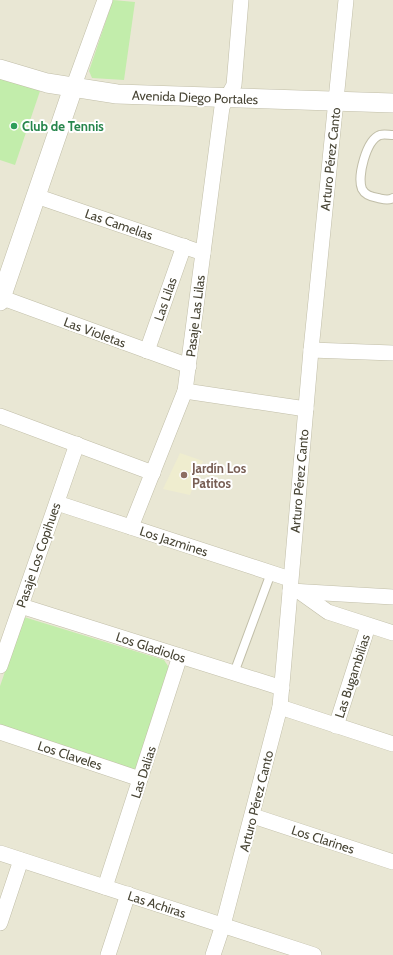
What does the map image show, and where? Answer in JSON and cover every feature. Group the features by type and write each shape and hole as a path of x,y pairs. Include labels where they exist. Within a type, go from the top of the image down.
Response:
{"street":[{"path":"0,299 105,0"},
{"name":"Pasaje Las Lilas","path":"131,527 185,391 222,107 234,86 241,0"},
{"name":"Arturo Pérez Canto","path":"213,955 223,926 253,816 280,708 293,587 311,350 346,0"},
{"name":"Avenida Diego Portales","path":"0,69 29,78 73,88 117,94 393,103"},
{"name":"Las Camelias","path":"36,196 203,253"},
{"name":"Las Lilas","path":"147,351 184,246"},
{"name":"Las Violetas","path":"0,299 189,366"},
{"path":"311,350 393,353"},
{"path":"185,391 306,409"},
{"path":"0,416 153,472"},
{"name":"Pasaje Los Copihues","path":"0,666 77,444"},
{"name":"Los Jazmines","path":"57,503 271,573 328,612 393,633"},
{"path":"293,587 393,597"},
{"name":"Los Gladiolos","path":"21,606 282,688"},
{"name":"Las Bugambilias","path":"336,726 368,626"},
{"name":"Las Dalias","path":"105,887 180,656"},
{"path":"280,708 393,744"},
{"name":"Los Claveles","path":"0,732 140,779"},
{"name":"Los Clarines","path":"253,816 393,862"},
{"name":"Las Achiras","path":"0,853 314,955"},
{"path":"0,923 21,860"},
{"path":"108,955 128,894"}],"lane":[{"path":"393,135 380,135 370,142 364,158 362,187 365,193 372,197 390,200 393,198"},
{"path":"234,673 271,573"}],"shaded area":[{"path":"0,0 393,0 393,955 0,955"},
{"name":"Jardín Los Patitos","path":"180,453 203,461 190,495 163,489"}],"green space":[{"path":"113,0 135,2 124,80 92,78 89,71"},
{"name":"Club de Tennis","path":"0,77 40,91 15,165 0,160"},
{"path":"24,617 164,660 170,669 137,769 128,770 0,727 0,686"}],"place":[{"name":"Club de Tennis","path":"14,126"},
{"name":"Jardín Los Patitos","path":"184,475"}]}
